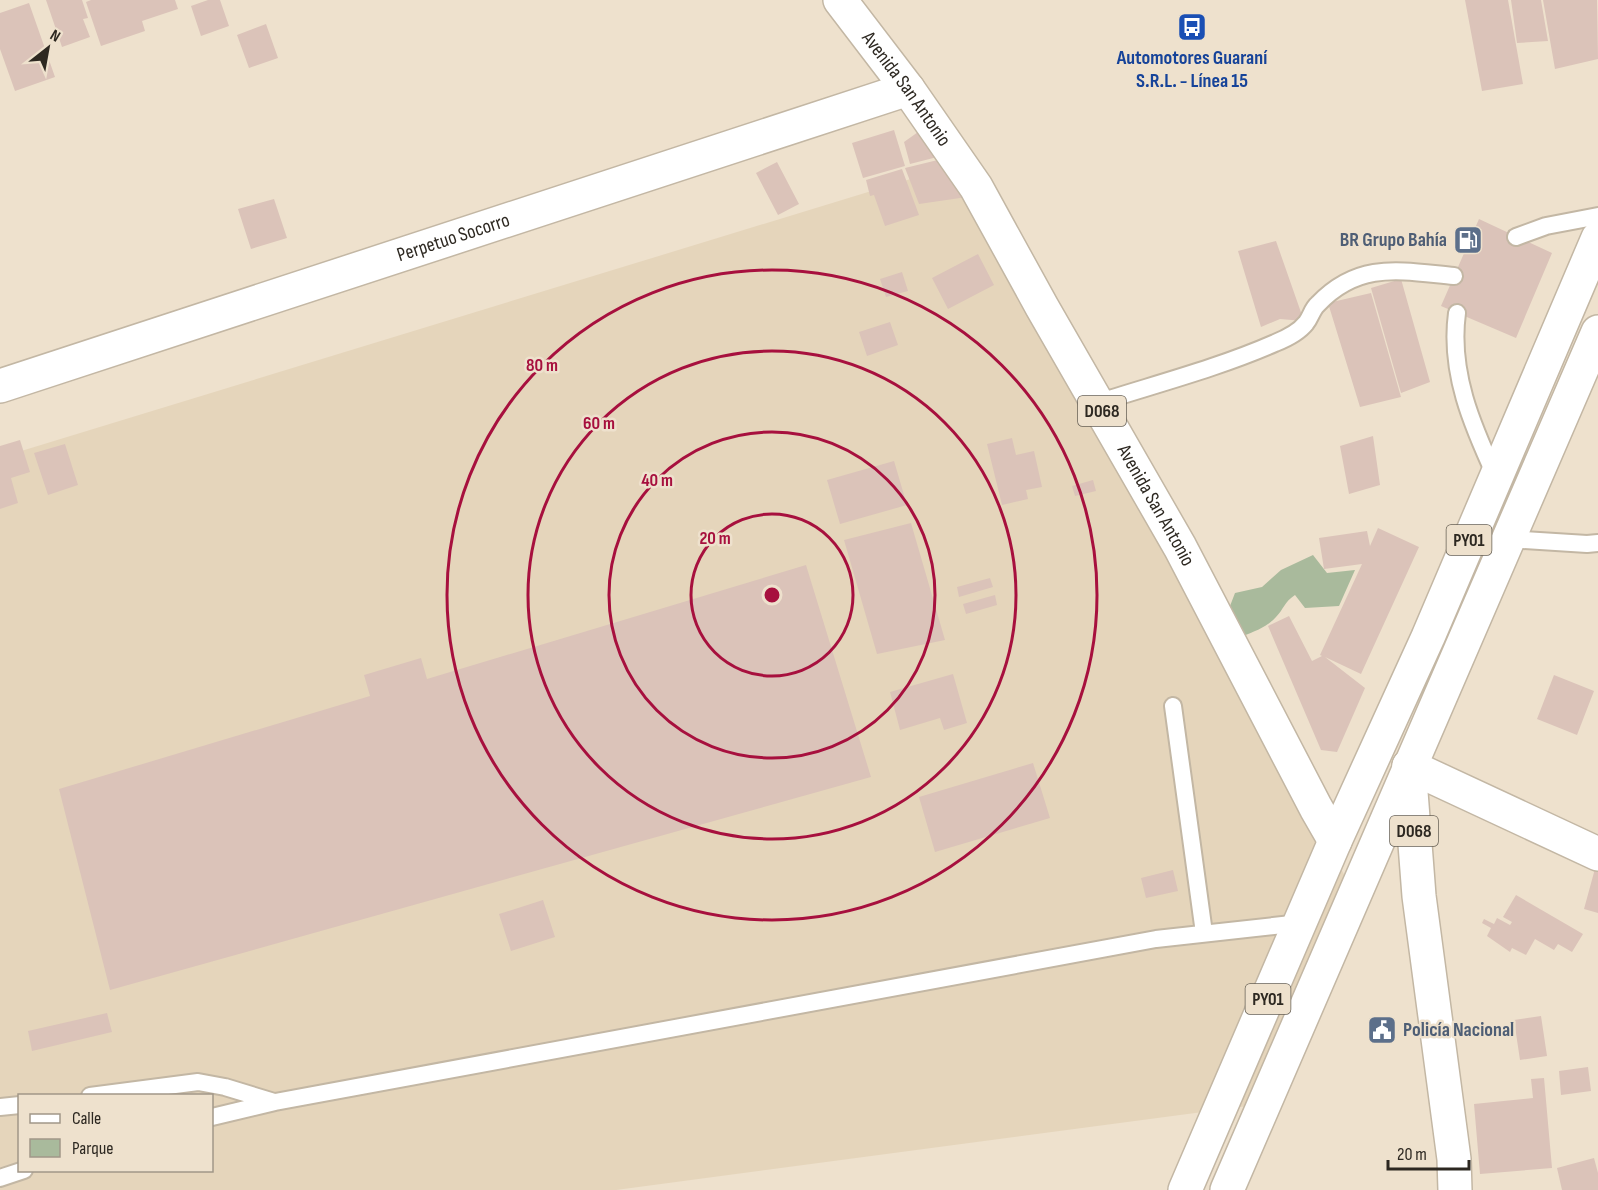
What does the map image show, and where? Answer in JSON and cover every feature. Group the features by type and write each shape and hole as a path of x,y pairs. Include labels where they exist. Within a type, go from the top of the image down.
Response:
{"main road":[{"name":"Avenida San Antonio","path":"840,0 908,88 976,187 1180,547 1335,841"},
{"name":"Perpetuo Socorro","path":"0,386 908,88"},
{"name":"PY01","path":"1185,1190 1335,841 1428,637 1598,238"},
{"name":"PY01","path":"1232,1187 1409,766 1598,332"},
{"path":"1409,766 1598,854"},
{"name":"D068","path":"1409,766 1419,896 1455,1174"},
{"path":"1200,1156 1232,1187"},
{"path":"1440,1190 1455,1174"}],"lane":[{"path":"1516,237 1546,226 1598,216"},
{"path":"1097,403 1239,357 1277,342 1305,324 1315,307 1331,291 1361,274 1377,272 1454,276"},
{"path":"1457,313 1455,348 1459,378 1474,429 1496,478"},
{"path":"1508,539 1598,543"},
{"path":"1173,706 1204,933"},
{"path":"213,1117 275,1102 1156,939 1301,923"},
{"path":"99,1094 198,1083 225,1087 275,1102"},
{"path":"0,1107 18,1105"},
{"path":"0,1178 18,1172"}],"shaded area":[{"path":"953,166 1362,907 1263,1104 616,1190 0,1190 0,455 18,452"}],"green space":[{"path":"1313,555 1327,573 1355,570 1339,606 1305,608 1295,595 1269,623 1243,636 1230,606 1235,593 1262,587 1281,570"}],"building":[{"path":"46,0 82,0 88,18 83,19 90,37 62,47"},
{"path":"91,0 175,0 178,9 142,21 145,31 101,46 86,2"},
{"path":"208,0 220,0 229,26 201,36 191,6"},
{"path":"1465,0 1508,0 1523,84 1482,91"},
{"path":"1511,0 1541,0 1548,41 1517,43"},
{"path":"1543,0 1597,0 1598,59 1555,69"},
{"path":"29,3 55,77 15,91 0,49 0,13"},
{"path":"266,24 278,58 249,68 237,35"},
{"path":"928,125 945,155 910,164 904,142"},
{"path":"894,130 905,166 863,178 852,143"},
{"path":"946,158 967,197 919,204 905,168"},
{"path":"777,162 799,204 778,215 756,173"},
{"path":"902,169 919,215 885,226 874,195 870,196 866,180"},
{"path":"274,199 287,238 251,249 238,209"},
{"path":"1479,219 1552,253 1516,338 1441,306"},
{"path":"1276,241 1304,321 1280,319 1261,327 1238,251"},
{"path":"978,254 994,285 948,309 932,278"},
{"path":"902,272 908,291 886,297 880,279"},
{"path":"1401,279 1430,382 1401,393 1371,288"},
{"path":"1371,293 1401,397 1360,407 1328,303"},
{"path":"890,322 898,345 867,356 859,332"},
{"path":"1373,436 1380,485 1349,494 1340,446"},
{"path":"1012,438 1016,455 1034,451 1042,487 1026,490 1028,499 1002,505 987,444"},
{"path":"20,440 30,472 11,478 18,503 0,509 0,446"},
{"path":"65,444 78,485 48,495 34,453"},
{"path":"894,461 907,505 840,524 827,480"},
{"path":"1093,480 1096,491 1075,496 1072,486"},
{"path":"911,523 945,640 877,654 844,540"},
{"path":"1378,528 1419,547 1361,674 1325,657 1365,688 1337,752 1321,750 1268,626 1289,616 1312,661 1322,656 1320,655 1362,564 1324,569 1319,538 1367,531 1370,546"},
{"path":"806,565 871,777 110,990 59,789 370,696 364,675 421,658 427,679"},
{"path":"990,578 993,587 959,597 957,587"},
{"path":"995,595 997,605 966,614 963,604"},
{"path":"953,674 967,723 944,730 940,718 900,730 890,692"},
{"path":"1554,675 1594,691 1577,735 1537,719"},
{"path":"1033,763 1050,818 935,852 919,797"},
{"path":"1596,865 1598,866 1598,913 1584,909"},
{"path":"1173,870 1178,891 1146,898 1141,878"},
{"path":"1516,895 1583,934 1572,952 1558,944 1554,950 1535,939 1526,955 1512,948 1510,952 1487,936 1491,928 1482,923 1484,919 1494,924 1497,918 1510,925 1512,922 1503,917"},
{"path":"543,900 555,937 511,951 499,914"},
{"path":"107,1013 112,1032 32,1051 28,1031"},
{"path":"1541,1016 1547,1056 1520,1060 1514,1020"},
{"path":"1588,1067 1591,1091 1561,1095 1559,1071"},
{"path":"1544,1078 1552,1168 1480,1174 1474,1104 1533,1098 1531,1079"},
{"path":"1594,1158 1598,1173 1598,1190 1562,1190 1557,1168"}],"place":[{"name":"Automotores Guaraní S.R.L. - Línea 15","path":"1192,27"},
{"name":"BR Grupo Bahía","path":"1468,240"},
{"name":"Policía Nacional","path":"1382,1030"}]}
